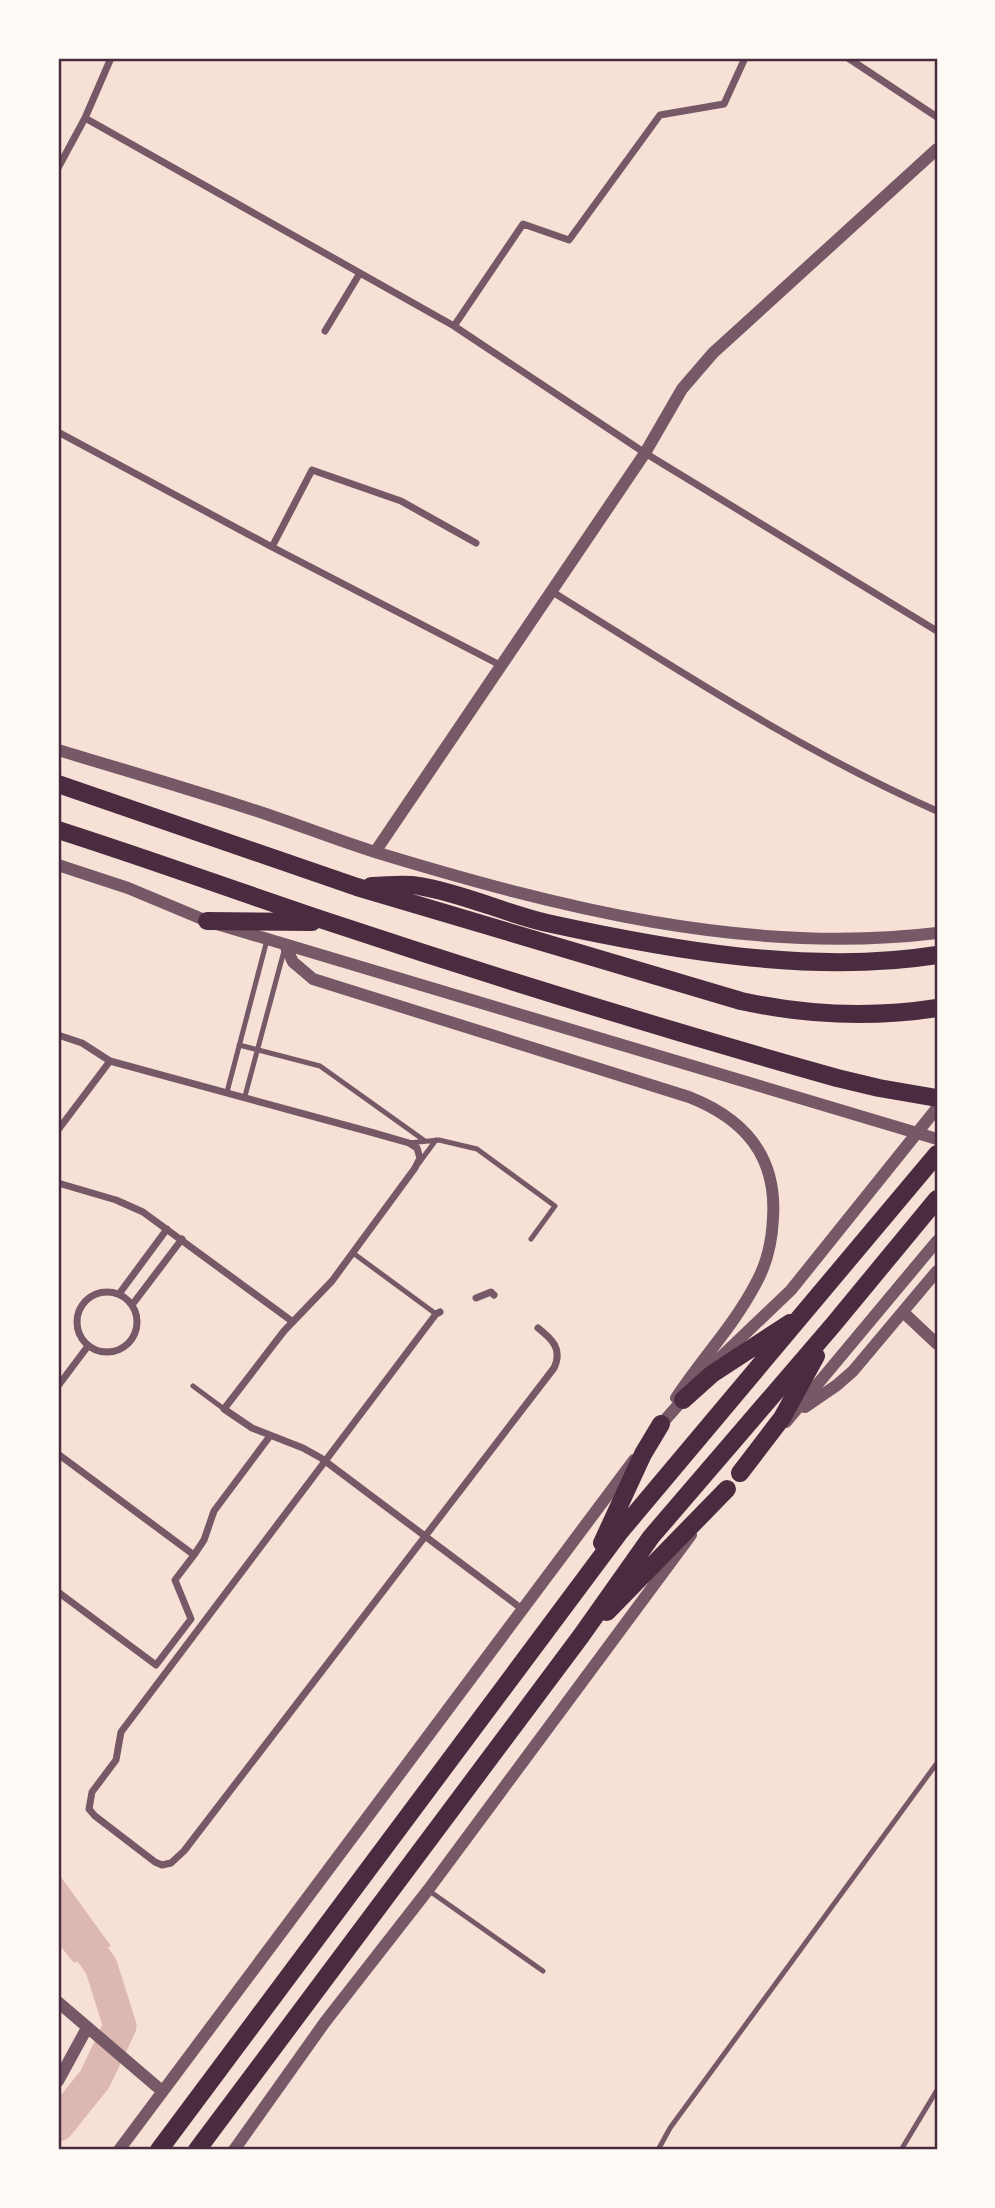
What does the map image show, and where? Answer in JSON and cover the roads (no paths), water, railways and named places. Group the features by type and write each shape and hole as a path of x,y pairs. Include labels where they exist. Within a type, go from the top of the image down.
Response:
{"highway":[{"path":"58,784 357,887 751,1003 803,1011 854,1013 937,1008"},
{"path":"58,830 329,922 574,999 871,1087 937,1098"},
{"path":"357,887 422,886 546,922 757,958 821,962 878,961 937,955"},
{"path":"207,921 329,922"},
{"path":"159,2150 654,1489 937,1154"},
{"path":"197,2150 581,1636 650,1537 840,1317 937,1199"},
{"path":"683,1399 718,1370 809,1308"},
{"path":"740,1473 782,1418 840,1317"},
{"path":"575,1591 597,1555 638,1464 661,1424"},
{"path":"581,1636 606,1614 727,1489"}],"street":[{"path":"58,167 85,118 111,58"},
{"path":"454,326 523,224 569,240 660,115 724,104 745,58"},
{"path":"848,58 937,117"},
{"path":"85,118 454,326 645,453 937,632"},
{"path":"374,852 645,453 682,389 713,353 937,149"},
{"path":"325,331 360,273"},
{"path":"58,432 500,665"},
{"path":"272,547 312,470 401,501 476,543"},
{"path":"550,590 773,729 872,783 937,811"},
{"path":"58,750 260,812 374,852 573,905 705,930 773,937 874,939 937,933"},
{"path":"58,865 128,888 207,921 267,940 937,1139"},
{"path":"285,945 293,962 313,979 685,1095 723,1114 753,1141 766,1164 772,1186 773,1215 768,1254 755,1285 683,1387 661,1424"},
{"path":"58,1034 82,1043 110,1061 245,1096 416,1147 420,1154 414,1170 332,1281 293,1322 224,1409 246,1424 308,1450 326,1462 522,1609"},
{"path":"58,1130 110,1061"},
{"path":"118,2150 661,1424 711,1365 791,1290 937,1108"},
{"path":"58,1183 125,1203 144,1212 293,1322"},
{"path":"119,1294 167,1228"},
{"path":"132,1305 182,1239"},
{"path":"234,2150 325,2022 428,1889 727,1489 937,1241"},
{"path":"790,1417 846,1377 937,1271"},
{"path":"476,1298 494,1291"},
{"path":"108,1292 119,1294 132,1305 138,1321 135,1335 130,1343 120,1350 99,1351 81,1338 77,1318 86,1300 96,1294 108,1292"},
{"path":"903,1312 937,1343"},
{"path":"438,1313 121,1732 116,1760 92,1793 89,1810 155,1862 162,1865 173,1862 184,1851 556,1365 556,1346 538,1328"},
{"path":"58,1386 89,1346"},
{"path":"58,1592 156,1665 191,1619 175,1580 204,1540 212,1513 271,1436"},
{"path":"58,1454 194,1555"},
{"path":"58,2002 162,2091"},
{"path":"58,2081 87,2028"}],"lane":[{"path":"227,1092 267,940"},
{"path":"245,1096 285,945"},
{"path":"239,1045 320,1066 425,1140"},
{"path":"414,1170 436,1140"},
{"path":"405,1142 436,1140 463,1144 483,1152 555,1206 531,1239"},
{"path":"353,1253 438,1313"},
{"path":"193,1386 224,1409"},
{"path":"658,2150 670,2128 937,1763"},
{"path":"428,1889 543,1971"},
{"path":"901,2150 937,2090"}],"waterway":[{"path":"58,1906 101,1966 120,2026 95,2079 58,2125"}]}
